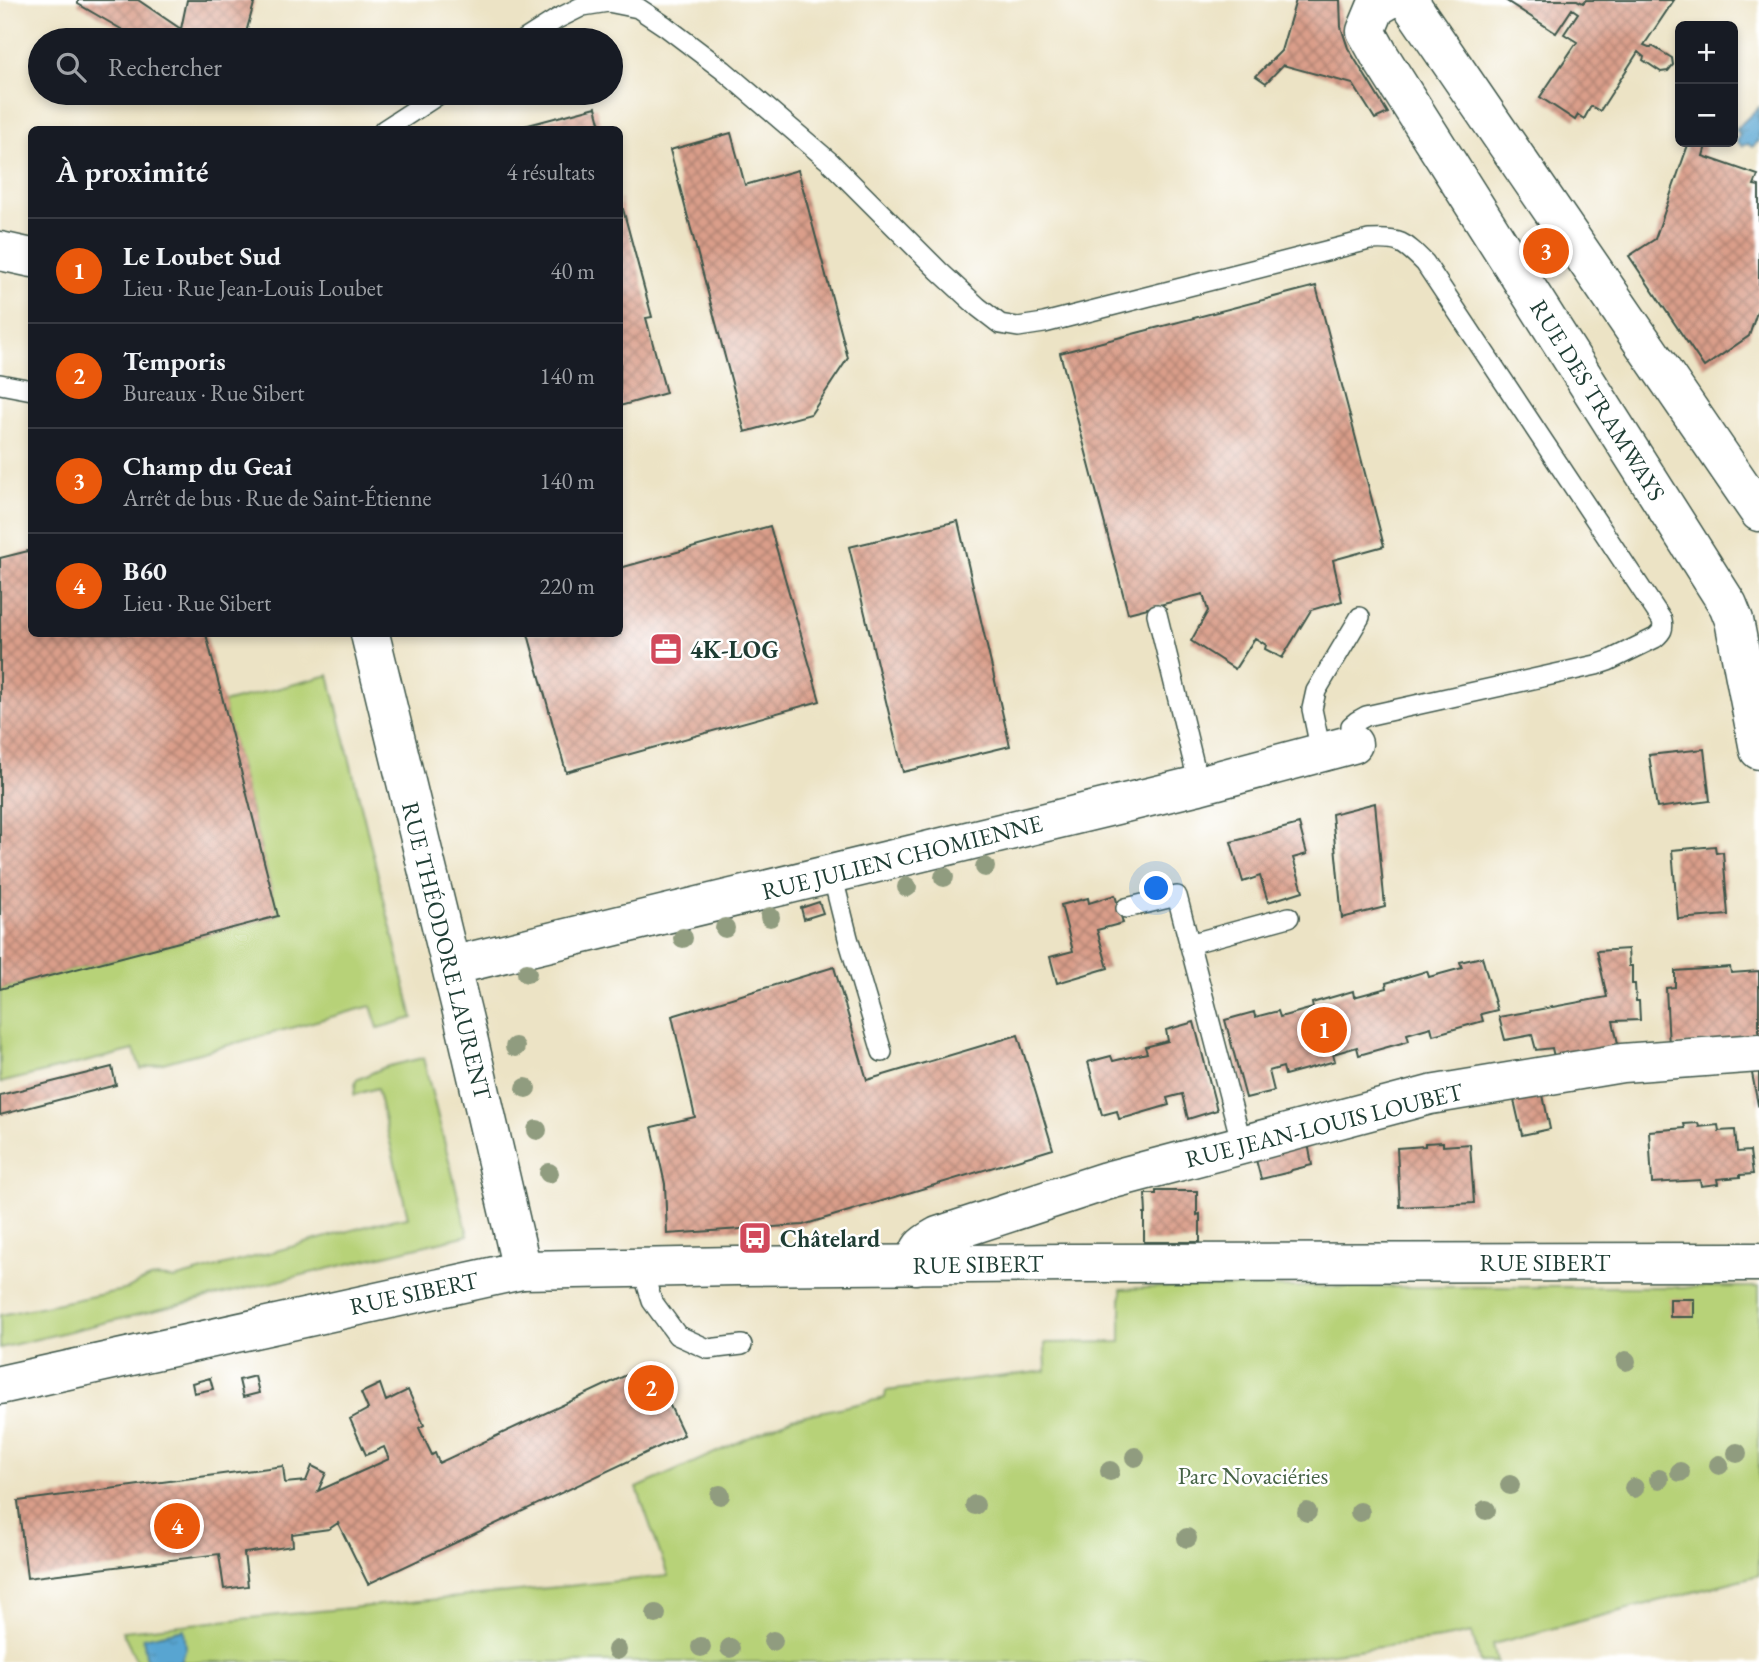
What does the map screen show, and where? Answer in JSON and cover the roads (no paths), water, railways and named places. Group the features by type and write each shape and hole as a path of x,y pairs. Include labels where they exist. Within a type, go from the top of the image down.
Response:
{"street":[{"name":"RUE DES TRAMWAYS","path":"1388,0 1376,7 1366,30 1381,58 1728,605 1734,620 1759,750"},
{"path":"1408,0 1759,512"},
{"path":"0,251 28,257"},
{"name":"RUE THÉODORE LAURENT","path":"371,637 522,1270"},
{"name":"RUE JULIEN CHOMIENNE","path":"451,966 1199,785 1337,748"},
{"name":"RUE JEAN-LOUIS LOUBET","path":"915,1265 918,1249 939,1236 1107,1181 1430,1094 1622,1063 1759,1053"},
{"name":"RUE SIBERT","path":"0,1385 522,1270 1069,1263 1759,1262"}],"lane":[{"path":"543,28 583,6 608,2 638,8 723,70 830,162 939,271 1000,324 1018,327 1044,323 1369,240 1391,238 1407,245 1425,263 1662,620 1663,627 1656,638 1596,665 1366,716 1351,726 1350,733 1337,748 1312,709 1316,691 1360,617"},
{"path":"390,126 423,105"},
{"path":"0,384 28,389"},
{"path":"1157,614 1199,785"},
{"path":"832,874 882,1052"},
{"path":"1126,908 1177,896 1242,1145"},
{"path":"1189,944 1289,917"},
{"path":"645,1268 652,1301 677,1335 708,1349 742,1345"}],"water":[{"path":"1759,107 1759,141 1752,147 1748,144 1742,146 1738,142 1738,127"},
{"path":"184,1629 186,1647 181,1662 147,1662 143,1638"}],"place":[{"name":"Champ du Geai","path":"1546,251"},
{"name":"4K-LOG","path":"666,649"},
{"name":"Le Loubet Sud","path":"1324,1030"},
{"name":"Châtelard","path":"755,1238"},
{"name":"Temporis","path":"651,1388"},
{"name":"B60","path":"177,1526"}],"park label":[{"name":"Parc Novaciéries","path":"1253,1475"}]}
